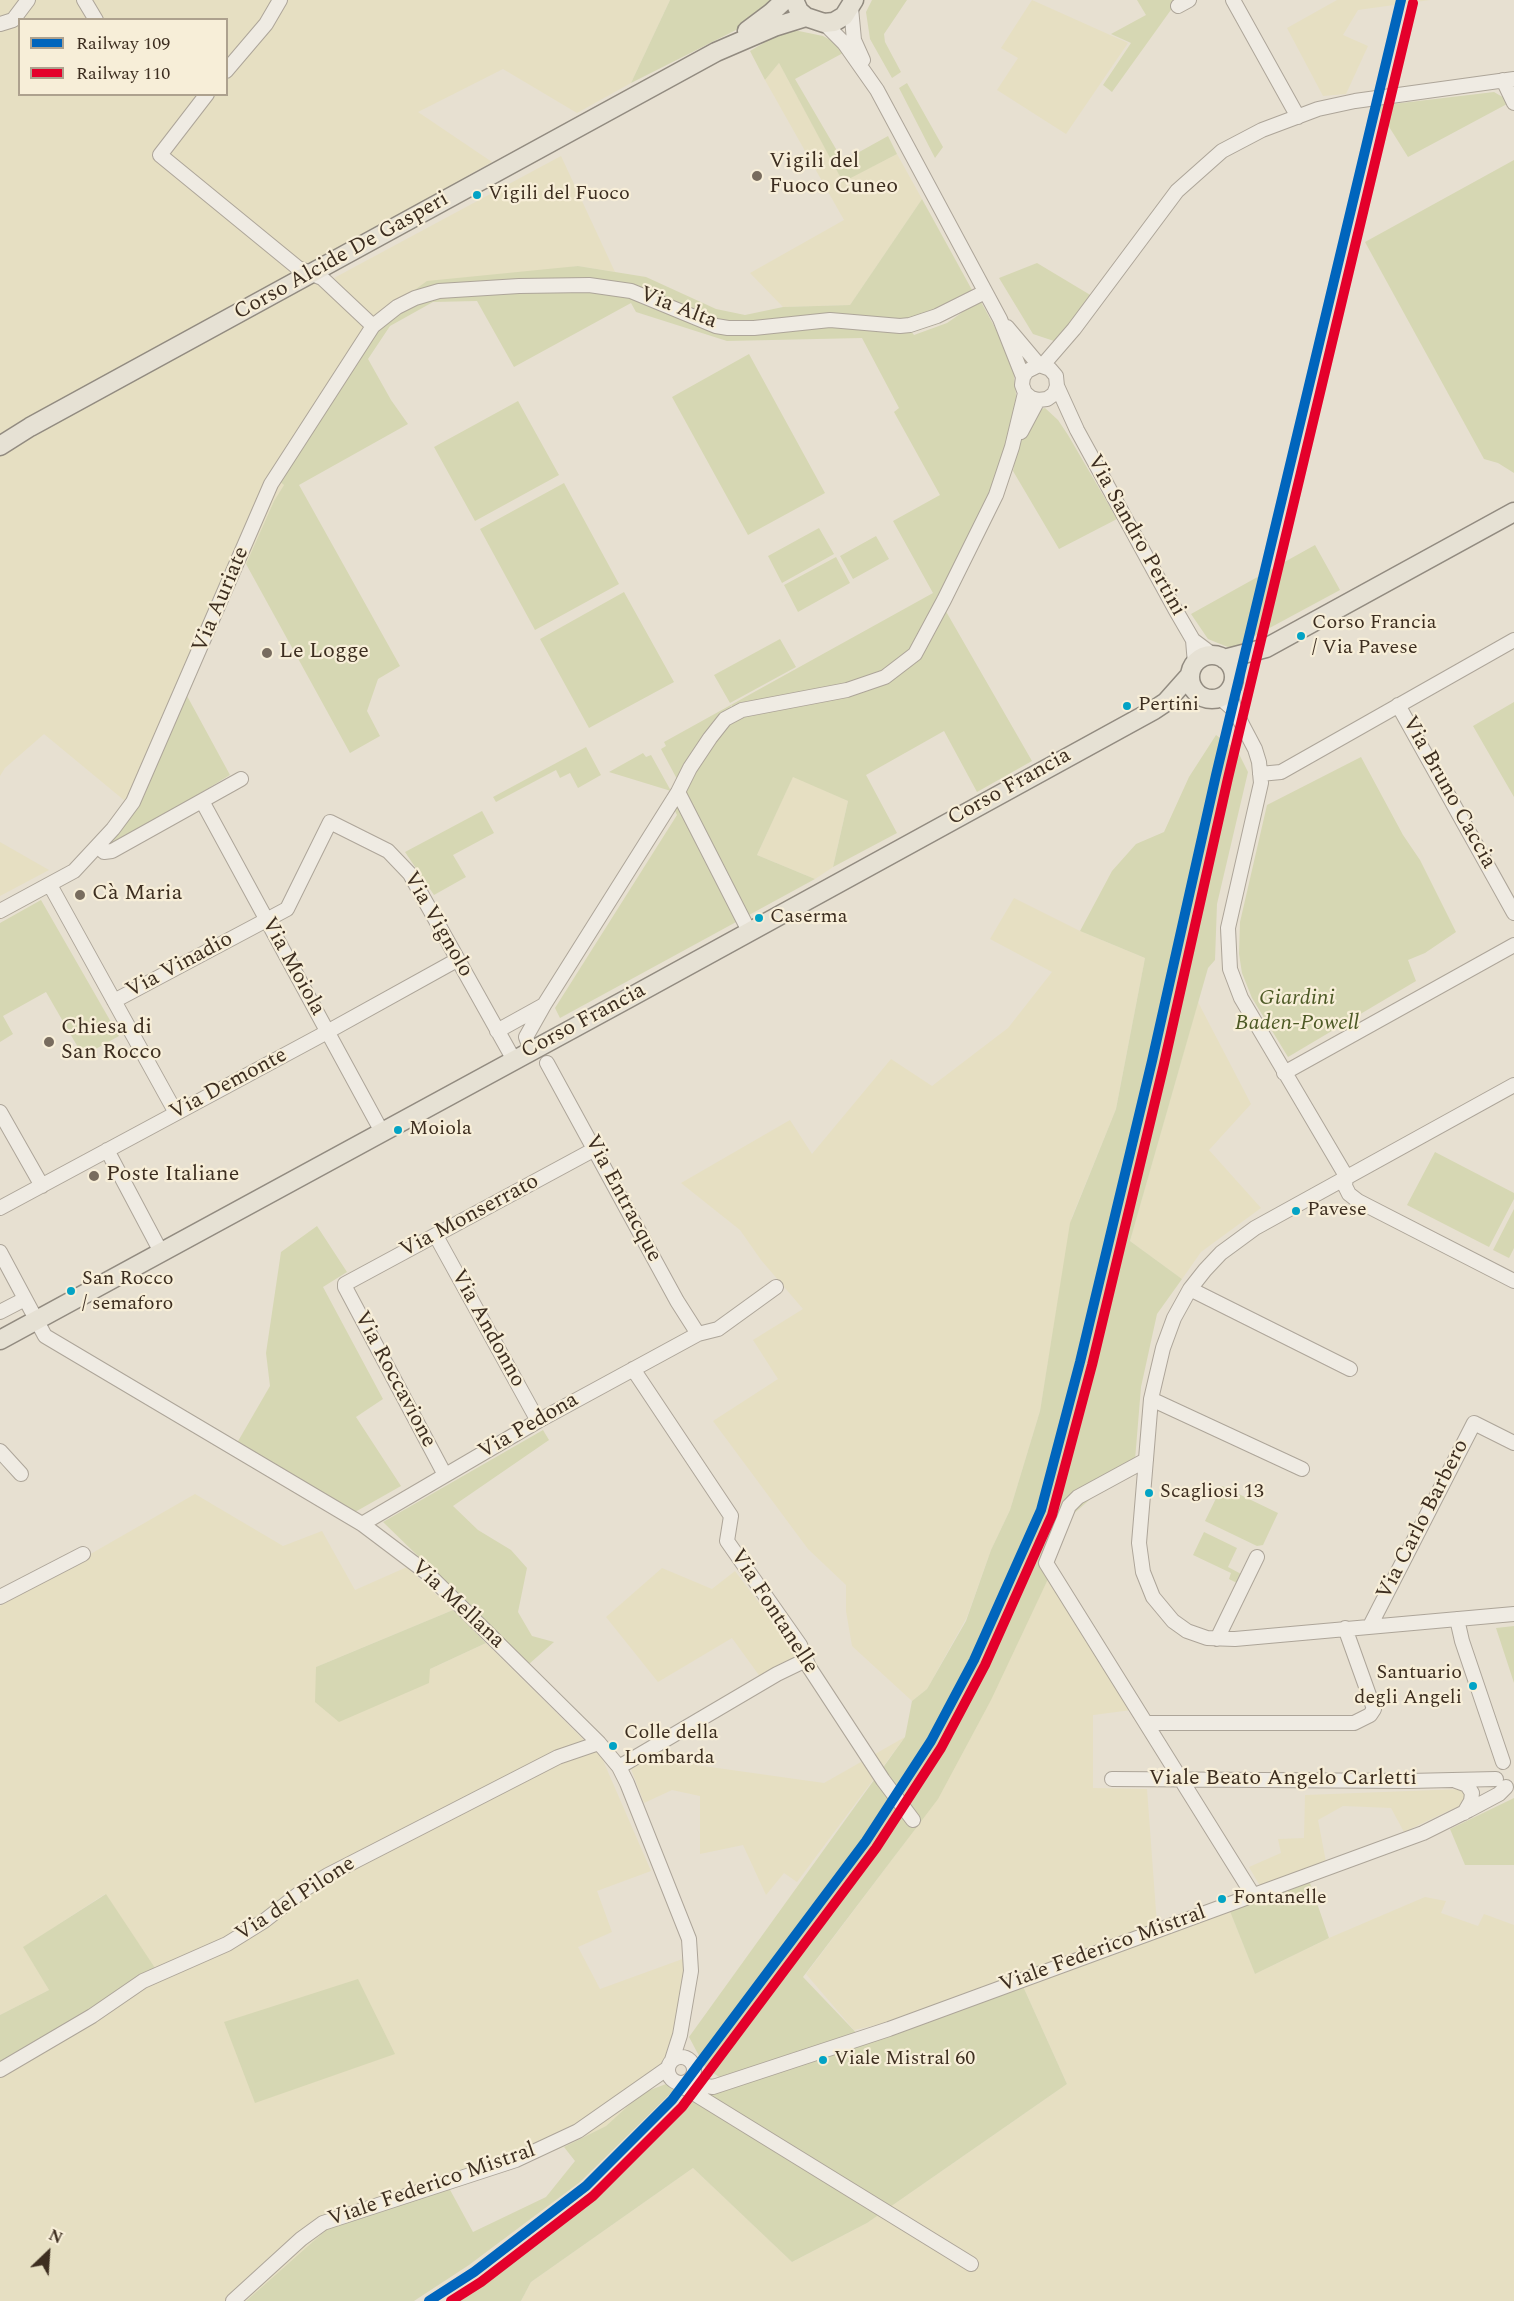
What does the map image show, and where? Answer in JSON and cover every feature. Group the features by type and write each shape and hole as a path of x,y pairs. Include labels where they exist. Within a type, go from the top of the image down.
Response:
{"main road":[{"name":"Corso Alcide De Gasperi","path":"716,52 771,13 785,0"},
{"path":"794,0 806,17 824,23 834,22 844,16 853,4"},
{"name":"Corso Alcide De Gasperi","path":"0,446 30,427 716,52 774,27 806,17"},
{"path":"1200,695 1192,686 1192,669 1200,658 1224,675 1266,648 1514,512"},
{"name":"Corso Francia","path":"1166,702 1192,669"},
{"name":"Corso Francia","path":"0,1340 1166,702 1200,695 1206,698 1224,675"}],"street":[{"path":"0,24 13,20 28,0"},
{"path":"84,0 95,18"},
{"path":"228,69 266,24 280,0"},
{"path":"1233,0 1298,117"},
{"path":"853,4 854,40 872,81 1000,319 1023,377"},
{"path":"824,23 844,43 872,81"},
{"path":"1042,400 1031,398 1025,393 1022,385 1027,371 1041,365 1074,329 1177,191 1222,151 1262,130 1318,109 1355,101 1509,80 1514,103"},
{"path":"203,96 160,155 298,268 322,278 374,326"},
{"name":"Via Alta","path":"374,326 397,307 415,298 439,291 474,287 577,285 610,287 648,297 716,326 741,329 830,320 910,325 937,316 985,292"},
{"path":"1000,319 1041,365 1050,369 1057,381"},
{"name":"Via Auriate","path":"0,911 74,871 98,846 138,794 272,483 374,326"},
{"path":"1012,447 1042,400 1054,394 1059,361 1074,329"},
{"name":"Via Sandro Pertini","path":"1057,381 1077,430 1193,640 1224,675 1235,711 1255,749 1260,774"},
{"path":"531,1051 526,1037 544,1005 710,738 725,719 742,710 847,690 885,677 915,654 996,495 1012,447 1025,393"},
{"name":"Via Sandro Pertini","path":"1042,400 1077,430"},
{"name":"Via Sandro Pertini","path":"1192,669 1193,640"},
{"path":"1514,640 1281,772 1260,774 1259,793 1228,928 1230,969 1241,998 1346,1176 1345,1186 1349,1194 1358,1202 1514,1281"},
{"name":"Via Bruno Caccia","path":"1398,705 1514,913"},
{"path":"98,846 108,853 241,779"},
{"path":"678,792 749,931"},
{"name":"Via Moiola","path":"202,801 382,1132"},
{"name":"Via Vinadio","path":"114,1001 287,909 330,822"},
{"name":"Via Vignolo","path":"330,822 376,843 399,860 410,874 514,1060"},
{"path":"50,885 176,1113"},
{"path":"1284,1073 1514,945"},
{"name":"Via Demonte","path":"0,1208 457,960"},
{"path":"497,1031 544,1005"},
{"name":"Via Entracque","path":"547,1063 677,1301 698,1334"},
{"path":"1514,1085 1346,1176 1238,1239 1221,1253 1190,1289 1174,1318 1163,1348 1151,1399 1139,1543 1141,1565 1147,1585 1162,1609 1173,1621 1196,1635 1217,1639 1514,1614"},
{"path":"0,1112 42,1186"},
{"name":"Via Monserrato","path":"345,1284 595,1149"},
{"path":"107,1150 161,1252"},
{"name":"Via Andonno","path":"436,1236 538,1421"},
{"name":"Via Mellana","path":"0,1252 45,1336 362,1524 427,1573 599,1743 619,1767 690,1939 692,1971 680,2036 680,2072"},
{"name":"Via Roccavione","path":"345,1284 445,1475"},
{"name":"Via Pedona","path":"362,1524 538,1421 698,1334 718,1329 776,1287"},
{"path":"1190,1289 1350,1369"},
{"path":"0,1312 25,1299"},
{"name":"Via Fontanelle","path":"633,1369 731,1516 727,1541 800,1645 806,1660 883,1780 911,1818"},
{"path":"1151,1399 1302,1469"},
{"name":"Via Carlo Barbero","path":"1370,1626 1474,1423 1514,1443"},
{"path":"0,1451 21,1474"},
{"path":"1146,1460 1073,1501 1046,1563 1253,1895"},
{"path":"0,1597 83,1554"},
{"path":"1217,1639 1257,1557"},
{"path":"1456,1619 1465,1651 1508,1762 1496,1771 1505,1784"},
{"path":"1147,1723 1354,1723 1370,1715 1374,1709 1345,1628"},
{"path":"619,1767 777,1674 806,1660"},
{"name":"Via del Pilone","path":"0,2070 92,2016 143,1981 227,1944 264,1922 305,1889 328,1875 558,1756 599,1743"},
{"name":"Viale Beato Angelo Carletti","path":"1112,1779 1454,1780 1505,1784"},
{"path":"1454,1780 1467,1785 1472,1793 1471,1801 1464,1813"},
{"name":"Viale Federico Mistral","path":"233,2301 301,2239 323,2223 516,2160 578,2131 642,2088 680,2072 713,2087 889,2030 1423,1833 1499,1794 1505,1784"},
{"path":"680,2072 971,2264"}],"shaded area":[{"path":"0,0 670,0 631,83 577,113 503,69 418,112 492,162 327,255 318,285 359,320 364,328 273,477 284,485 274,501 246,564 235,562 146,763 125,801 44,734 5,768 0,776"},
{"path":"1032,0 1128,43 1066,134 997,90 1018,58 1001,48"},
{"path":"1337,0 1430,0 1358,10 1343,35 1368,46 1346,94 1323,96 1287,28"},
{"path":"779,63 843,181 897,154 922,199 850,305 783,307 750,273 844,220 765,80"},
{"path":"561,156 615,272 578,266 548,270 373,316 365,313 349,299 334,278"},
{"path":"793,776 848,801 833,867 815,879 757,855"},
{"path":"0,842 49,870 0,896"},
{"path":"1014,898 1080,931 1145,958 1116,1109 1072,1217 1040,1411 1010,1510 991,1550 967,1617 927,1689 912,1701 852,1646 846,1611 846,1585 808,1549 713,1421 778,1379 753,1340 803,1309 761,1260 740,1230 681,1183 790,1120 812,1154 891,1059 932,1086 1008,1028 1052,972 990,939"},
{"path":"1198,1002 1251,1104 1209,1150 1261,1208 1201,1252 1182,1279 1130,1241"},
{"path":"195,1494 283,1546 322,1531 355,1590 407,1567 453,1610 316,1667 430,1669 486,1643 602,1758 651,1871 597,1891 612,1932 578,1947 600,1989 688,1957 676,2027 666,2064 642,2093 606,2126 564,2147 326,2230 246,2301 0,2301 0,2065 154,1968 105,1894 24,1947 49,1990 0,2015 0,1606"},
{"path":"662,1568 712,1589 735,1571 792,1646 797,1658 761,1678 732,1638 658,1682 606,1617"},
{"path":"1049,1577 1132,1710 1093,1715 1093,1788 1147,1789 1157,1925 890,2022 854,2030 806,1974 906,1841"},
{"path":"905,1737 797,1882 784,1873 766,1895 743,1845 700,1854 700,1796 672,1790 644,1803 631,1769 667,1748 696,1765 824,1783"},
{"path":"1461,1789 1467,1797 1463,1804 1404,1832 1391,1808 1343,1806 1318,1820 1326,1862 1260,1886 1249,1867 1281,1853 1278,1839 1304,1838 1305,1795"},
{"path":"1425,1897 1446,1901 1441,1913 1478,1926 1484,1914 1514,1925 1514,2301 521,2301 531,2282 693,2168 792,2262 867,2223 1067,2084 1022,1984 1229,1909 1255,1974 1329,1938"}],"green space":[{"path":"670,0 782,0 738,29 631,83"},
{"path":"872,0 907,0 884,34 885,42 901,72 892,78 870,39 866,12"},
{"path":"1137,0 1178,0 1112,92 1103,85 1131,43 1111,34 1146,15"},
{"path":"794,30 823,36 834,42 843,53 795,79 843,161 888,136 897,154 843,182 779,63 765,80 750,51 777,35"},
{"path":"907,83 943,147 935,158 899,88"},
{"path":"1494,92 1506,99 1507,104 1408,157 1376,106"},
{"path":"1514,160 1514,473 1498,463 1484,459 1365,242"},
{"path":"922,199 972,290 947,306 902,320 914,335 947,323 980,300 1012,359 1017,403 1011,431 982,516 940,601 1032,761 977,792 944,731 866,775 897,833 833,867 848,801 793,777 757,855 815,879 560,1018 555,1008 677,815 674,809 704,757 733,720 732,705 715,723 678,781 661,749 666,746 664,742 933,593 893,521 940,495 894,412 899,408 862,338 727,341 636,312 631,303 514,367 477,301 433,302 390,326 368,359 391,400 408,424 299,485 400,666 378,679 367,711 380,736 350,753 246,564 274,501 284,485 272,476 373,316 379,316 427,281 578,266 646,277 716,309 745,315 783,307 850,305"},
{"path":"1037,263 1092,296 1066,330 1054,341 1033,334 999,278"},
{"path":"749,354 825,493 748,535 672,397"},
{"path":"518,401 559,475 475,521 434,447"},
{"path":"1045,408 1058,420 1068,435 1117,519 1059,549 1013,471 1018,443 1033,411"},
{"path":"564,483 619,584 535,630 480,529"},
{"path":"819,528 834,554 782,583 768,556"},
{"path":"876,536 889,559 853,579 840,556"},
{"path":"1315,545 1340,590 1251,638 1235,650 1208,639 1191,614"},
{"path":"836,557 850,583 798,612 784,585"},
{"path":"624,592 674,682 589,728 540,639"},
{"path":"780,639 796,667 730,703 714,675"},
{"path":"186,694 230,775 123,840 108,846 107,840 144,796"},
{"path":"1514,702 1514,797 1473,726"},
{"path":"1216,735 1237,750 1248,772 1217,904 1215,960 1208,968 1130,1241 1182,1279 1157,1314 1141,1387 1135,1460 1071,1516 1049,1577 991,1700 938,1799 803,1977 865,2042 1022,1984 1067,2084 867,2223 792,2262 693,2168 531,2282 521,2301 454,2301 483,2282 597,2196 689,2098 697,2104 719,2077 705,2067 689,2037 905,1737 912,1701 927,1689 966,1621 991,1550 1010,1510 1040,1411 1070,1223 1116,1109 1145,958 1080,931 1112,871 1136,844 1164,832 1189,777"},
{"path":"586,747 601,775 578,788 570,773 560,778 556,770 496,802 493,797"},
{"path":"643,753 646,757 651,755 671,791 609,772"},
{"name":"Giardini Baden-Powell","path":"1361,757 1403,835 1420,860 1456,932 1425,953 1408,960 1416,981 1288,1057 1252,998 1242,973 1239,954 1240,922 1267,805"},
{"path":"482,811 494,833 453,855 466,877 434,895 405,852"},
{"path":"41,900 119,1036 83,1056 46,992 3,1016 13,1034 0,1042 0,923"},
{"path":"1435,1152 1514,1193 1514,1199 1489,1247 1407,1205"},
{"path":"1514,1209 1514,1248 1509,1258 1493,1250"},
{"path":"317,1226 347,1272 323,1287 383,1399 356,1417 401,1486 355,1512 237,1443 270,1386 266,1353 281,1252"},
{"path":"543,1430 549,1440 453,1506 478,1530 511,1550 527,1568 518,1612 532,1636 554,1642 529,1664 383,1522"},
{"path":"1222,1486 1278,1513 1263,1545 1257,1546 1205,1521"},
{"path":"1204,1532 1237,1548 1228,1567 1243,1575 1239,1584 1229,1579 1231,1573 1193,1555"},
{"path":"453,1610 486,1643 430,1669 429,1683 339,1722 315,1702 316,1667"},
{"path":"1514,1626 1514,1683 1496,1628"},
{"path":"1514,1798 1514,1865 1465,1865 1450,1829"},
{"path":"1309,1880 1329,1938 1255,1974 1229,1909"},
{"path":"106,1894 155,1968 0,2065 0,2015 49,1990 23,1947"},
{"path":"358,1979 395,2054 255,2103 224,2022"},
{"path":"666,2084 676,2088 580,2182 469,2265 414,2301 246,2301 326,2230 449,2188 473,2232 546,2197 575,2161 564,2147 606,2126 642,2093"}],"rail line":[{"name":"109","path":"429,2301 474,2272 586,2186 672,2100 866,1841 931,1741 974,1660 1041,1510 1080,1362 1152,1061 1216,775 1401,0"},
{"name":"110","path":"451,2301 481,2282 593,2196 682,2107 876,1848 941,1748 985,1665 1052,1515 1092,1365 1164,1064 1228,778 1413,3"}],"place":[{"name":"Vigili del Fuoco Cuneo","path":"757,176"},
{"name":"Vigili del Fuoco","path":"477,195"},
{"name":"Corso Francia / Via Pavese","path":"1301,636"},
{"name":"Le Logge","path":"267,653"},
{"name":"Pertini","path":"1127,706"},
{"name":"Cà Maria","path":"80,895"},
{"name":"Caserma","path":"759,918"},
{"name":"Chiesa di San Rocco","path":"49,1042"},
{"name":"Moiola","path":"398,1130"},
{"name":"Poste Italiane","path":"94,1176"},
{"name":"Pavese","path":"1296,1211"},
{"name":"San Rocco / semaforo","path":"71,1291"},
{"name":"Scagliosi 13","path":"1149,1493"},
{"name":"Santuario degli Angeli","path":"1473,1686"},
{"name":"Colle della Lombarda","path":"613,1746"},
{"name":"Fontanelle","path":"1222,1899"},
{"name":"Viale Mistral 60","path":"823,2060"}]}
